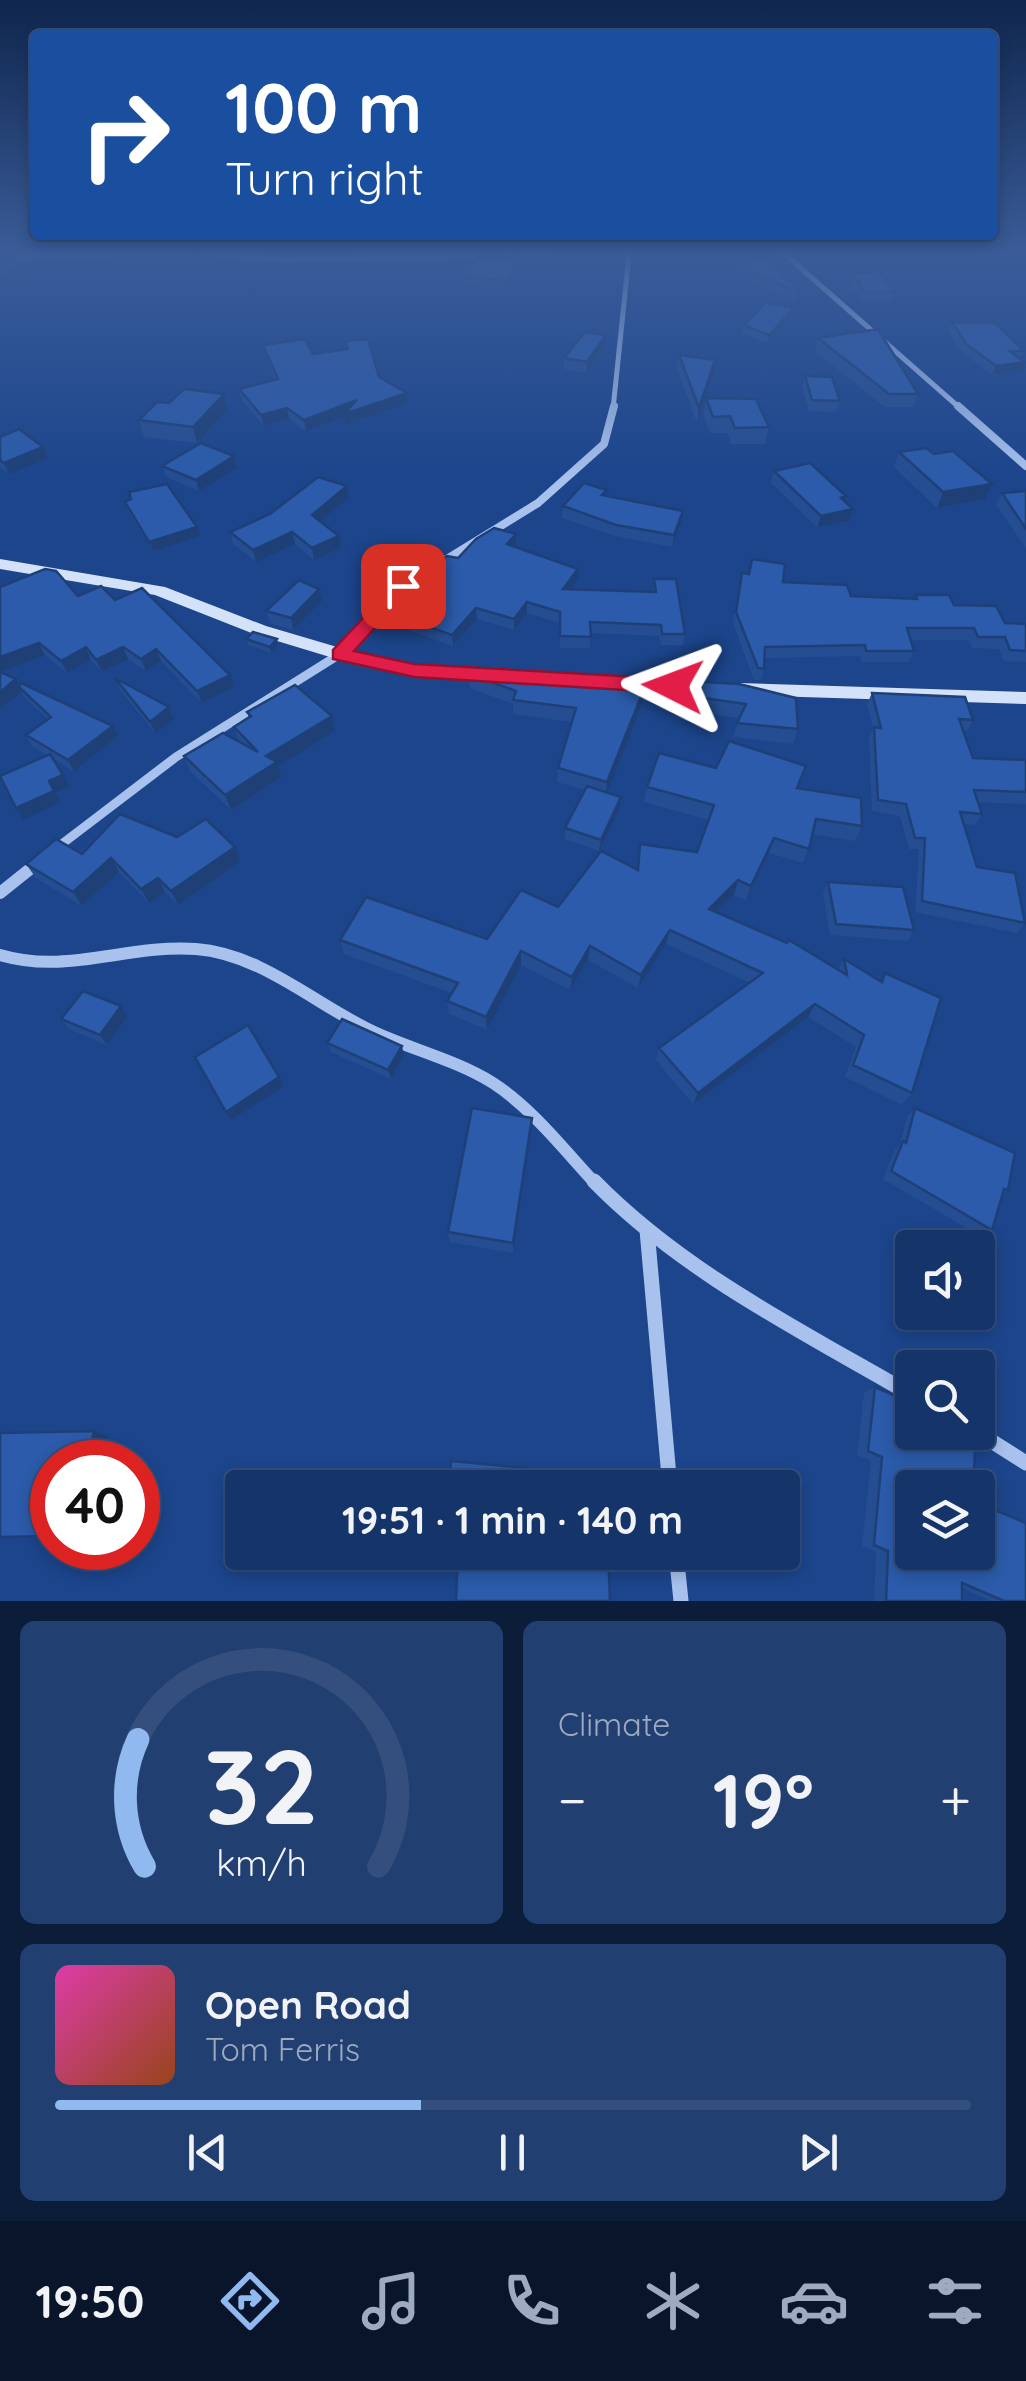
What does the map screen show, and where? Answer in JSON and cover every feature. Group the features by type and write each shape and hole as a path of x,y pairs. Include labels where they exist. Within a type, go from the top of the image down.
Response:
{"street":[{"path":"0,894 176,757 340,654 403,586 538,503 604,444 616,399 620,330"},
{"path":"872,330 1026,466"},
{"path":"0,564 159,591 260,630 340,654 414,670 514,677"},
{"path":"614,684 1026,698"},
{"path":"0,955 60,963 174,948 223,953 286,982 371,1031 466,1070 506,1092 646,1230 730,1287 895,1384"},
{"path":"646,1230 668,1470"},
{"path":"995,1443 1026,1463"},
{"path":"678,1570 681,1601"}],"building":[{"path":"878,330 918,394 889,394 818,338"},
{"path":"957,330 1002,330 1024,351 1010,351 1025,362 996,366 966,344"},
{"path":"585,332 606,335 587,362 564,358"},
{"path":"305,339 313,354 348,349 346,341 368,339 379,377 407,393 344,414 357,400 304,420 287,408 261,415 239,389 278,379 263,345"},
{"path":"679,355 715,360 699,408"},
{"path":"805,376 832,377 840,401 812,400"},
{"path":"184,389 224,394 193,427 139,420 157,402 169,403"},
{"path":"706,398 756,399 769,427 735,428 730,416 713,417"},
{"path":"19,429 43,447 4,463 0,460 0,437"},
{"path":"201,443 234,456 196,480 162,466"},
{"path":"926,448 934,454 953,451 992,484 943,492 899,452"},
{"path":"810,463 846,496 841,498 853,509 821,516 774,471"},
{"path":"318,477 347,486 312,515 339,536 312,548 292,532 253,550 230,532 270,514"},
{"path":"584,483 607,490 602,495 683,511 674,535 616,525 563,506"},
{"path":"167,484 197,527 149,542 125,502 131,499 129,492"},
{"path":"1026,491 1026,529 1002,493"},
{"path":"494,528 516,534 507,544 578,569 563,589 656,592 654,579 676,579 685,634 662,634 661,625 590,622 591,637 560,636 560,612 527,602 514,619 476,608 452,635 392,614 383,607 400,588 421,594 441,560 447,556 458,558 476,539"},
{"path":"752,559 785,564 783,582 847,585 851,596 917,599 915,595 949,595 954,605 996,606 1005,623 1026,624 1026,651 1010,650 1005,637 978,637 974,628 907,628 914,651 866,651 865,645 765,647 764,669 758,668 736,612 742,573 749,574"},
{"path":"45,569 56,571 78,596 101,586 115,600 142,588 230,675 197,691 156,649 141,659 123,647 96,660 86,647 61,661 39,643 0,657 0,587"},
{"path":"299,580 319,589 291,618 266,611"},
{"path":"253,632 277,639 270,647 246,639"},
{"path":"473,669 584,675 646,684 607,782 558,768 576,708 513,700 516,691 469,674"},
{"path":"0,672 16,679 0,692"},
{"path":"115,678 169,707 150,722"},
{"path":"687,681 739,684 796,698 798,729 737,723 746,704 681,695"},
{"path":"21,683 113,726 68,760 26,735 51,717 19,687"},
{"path":"295,685 332,716 266,756 277,762 225,795 184,756 223,733 258,752 234,727 251,716 247,712"},
{"path":"872,693 965,697 973,720 959,719 973,758 1026,760 1026,792 974,790 982,814 960,812 977,867 1015,873 1025,923 922,901 925,838 915,838 906,804 878,800 874,727 881,728"},
{"path":"729,741 806,766 797,788 861,798 862,826 816,819 809,849 774,838 751,886 738,880 709,909 787,943 789,940 847,975 844,959 882,982 885,973 941,998 912,1093 853,1065 864,1035 815,1004 698,1093 659,1048 763,973 670,930 641,975 590,946 572,977 521,951 486,1017 447,1001 458,983 340,940 366,897 487,939 521,890 558,907 601,851 638,870 640,844 697,852 714,805 647,787 659,753 716,768"},
{"path":"50,754 63,775 49,781 54,791 16,808 0,776"},
{"path":"587,786 621,797 601,840 565,828"},
{"path":"120,814 177,837 206,819 235,847 171,891 158,878 141,889 111,858 73,892 26,864 56,839 82,854"},
{"path":"828,882 903,887 914,930 836,924"},
{"path":"83,991 121,1006 100,1035 61,1019"},
{"path":"342,1019 402,1046 388,1070 327,1043"},
{"path":"248,1025 279,1077 226,1112 195,1057"},
{"path":"472,1108 532,1118 513,1243 448,1232"},
{"path":"915,1108 1015,1153 1008,1190 1004,1189 992,1230 891,1171 903,1141 906,1143"},
{"path":"875,1387 895,1396 895,1450 975,1450 974,1470 895,1470 895,1570 995,1570 995,1510 1026,1523 1026,1601 1004,1601 962,1583 962,1601 886,1601 888,1551 874,1545 882,1457 868,1451"},
{"path":"94,1431 92,1440 30,1440 30,1536 0,1537 0,1433"},
{"path":"451,1461 526,1468 526,1470 450,1470"},
{"path":"457,1570 609,1570 610,1601 456,1601"}],"route":[{"path":"403,586 340,654 414,670 673,686"}]}
